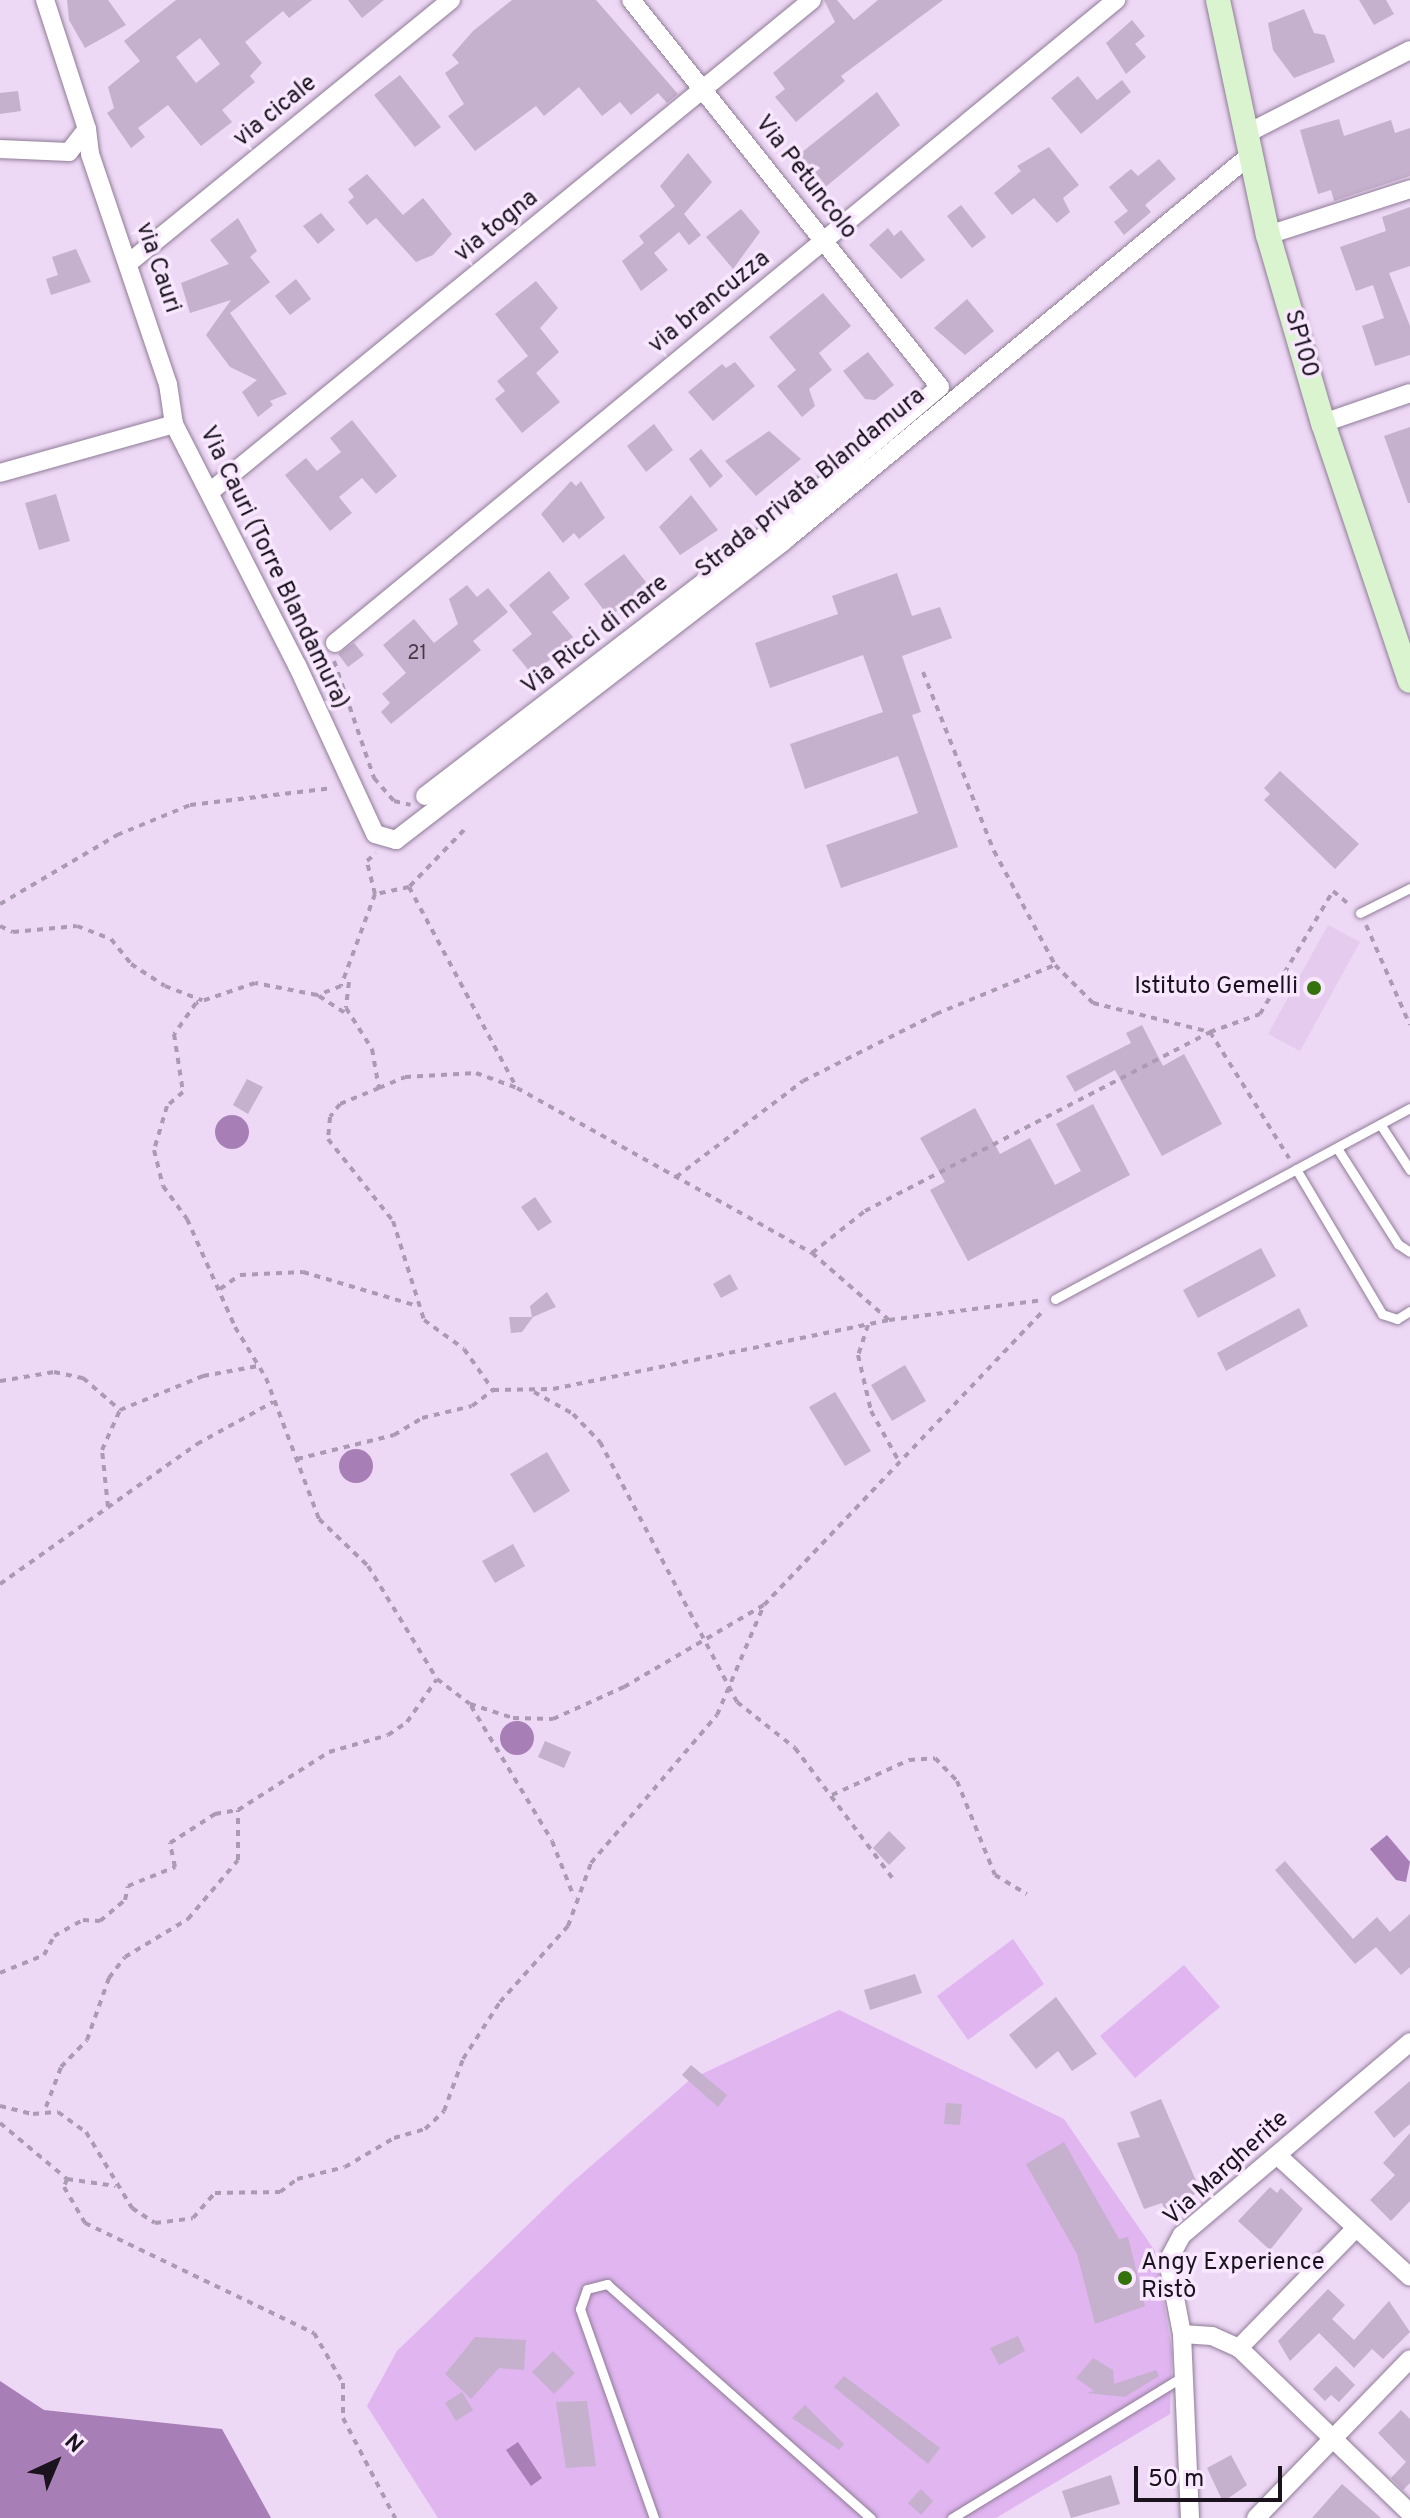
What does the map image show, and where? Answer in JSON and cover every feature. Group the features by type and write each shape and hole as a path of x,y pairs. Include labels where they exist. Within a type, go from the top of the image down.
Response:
{"main road":[{"name":"SP100","path":"1218,0 1268,235 1323,423 1410,681"}],"street":[{"path":"0,149 69,152 87,129 45,0"},
{"name":"via cicale","path":"131,261 451,0"},
{"name":"Via Petuncolo","path":"631,0 940,387 780,534"},
{"name":"via togna","path":"211,491 812,0"},
{"name":"via brancuzza","path":"335,643 1116,0"},
{"name":"Strada privata Blandamura","path":"396,840 668,620 780,534 1247,146 1410,50"},
{"name":"via Cauri","path":"87,129 90,154 131,261 168,384 174,424"},
{"path":"1268,235 1410,189"},
{"path":"1323,423 1410,393"},
{"name":"Via Cauri (Torre Blandamura)","path":"0,473 174,424 211,491 375,834 396,840"},
{"name":"Via Ricci di mare","path":"425,796 668,620"},
{"name":"Via Margherite","path":"1190,2518 1179,2379 1182,2334 1168,2261 1182,2235 1409,2046"},
{"path":"1277,2155 1410,2277"},
{"path":"1239,2348 1356,2228"},
{"path":"1182,2334 1212,2336 1239,2348 1410,2513"},
{"path":"1256,2518 1410,2359"}],"lane":[{"path":"1360,913 1410,888"},
{"path":"1055,1299 1410,1108"},
{"path":"1380,1124 1410,1170"},
{"path":"1337,1148 1398,1244 1410,1252"},
{"path":"1296,1169 1382,1314 1397,1319 1410,1311"},
{"path":"654,2518 580,2309 587,2289 607,2284 871,2518"},
{"path":"952,2518 1179,2379"}],"path":[{"path":"335,643 333,657 374,778 394,801 412,806 425,796"},
{"path":"923,672 994,851 1055,965 1093,1003 1210,1032 1296,1169"},
{"path":"0,904 117,835 190,805 351,784"},
{"path":"375,894 409,887 464,830"},
{"path":"351,1017 349,979 375,894 367,861 396,840"},
{"path":"409,887 517,1088"},
{"path":"812,1253 865,1211 1210,1032 1260,1014 1333,891 1360,913 1410,1025"},
{"path":"0,926 13,932 77,926 111,939 131,964 165,986 202,1000"},
{"path":"676,1177 803,1081 936,1014 1055,965"},
{"path":"317,995 349,979"},
{"path":"379,1088 372,1049 351,1017 317,995 255,983 202,1000 174,1034 183,1092 167,1106 154,1150 163,1186 187,1219 258,1366 319,1519 368,1566 437,1679 470,1704 513,1718 553,1719 624,1687 705,1635 764,1605 1055,1299"},
{"path":"493,1390 464,1349 446,1341 418,1306 415,1276 393,1221 328,1139 330,1117 340,1104 405,1077 476,1073 517,1088 812,1253 889,1320"},
{"path":"220,1289 240,1275 303,1272 418,1306"},
{"path":"297,1459 394,1435 422,1418 472,1406 493,1390 532,1391 889,1320 1055,1299"},
{"path":"868,1325 858,1355 871,1411 900,1463"},
{"path":"108,1507 102,1450 120,1410 203,1376 258,1366"},
{"path":"0,1381 54,1372 83,1378 120,1410"},
{"path":"532,1391 573,1414 600,1442 630,1508 705,1635 721,1676 733,1687 748,1714 789,1742 893,1879"},
{"path":"0,1584 197,1444 273,1402"},
{"path":"46,2108 86,2132 111,2165 116,2186 146,2221 193,2218 215,2193 280,2192 297,2179 345,2167 394,2138 425,2129 444,2111 463,2059 500,2002 568,1926 574,1897 591,1863 703,1732 733,1687 764,1605"},
{"path":"0,1973 44,1955 54,1936 83,1920 100,1921 125,1900 128,1886 175,1867 170,1843 215,1814 238,1810 329,1752 388,1735 407,1722 437,1679"},
{"path":"470,1704 552,1841 574,1897"},
{"path":"832,1795 909,1760 935,1758 957,1781 995,1875 1027,1894"},
{"path":"0,2106 33,2114 46,2108 61,2067 87,2040 109,1978 125,1957 188,1919 238,1860 238,1810"},
{"path":"0,2123 67,2179 116,2186"},
{"path":"67,2179 64,2187 85,2223 314,2333 343,2383 343,2418 395,2518"}],"shaded area":[{"name":"Istituto Gemelli","path":"1328,925 1360,942 1300,1051 1268,1034"},
{"path":"232,1115 244,1120 249,1132 244,1144 232,1149 220,1144 215,1132 220,1120"},
{"path":"356,1449 368,1454 373,1466 368,1478 356,1483 344,1478 339,1466 344,1454"},
{"path":"517,1721 529,1726 534,1738 529,1750 517,1755 505,1750 500,1738 505,1726"},
{"path":"1387,1835 1410,1862 1406,1882 1396,1880 1370,1849"},
{"path":"1013,1939 1044,1984 968,2040 937,1996"},
{"path":"1184,1965 1220,2007 1135,2078 1100,2036"},
{"path":"839,2010 1064,2119 1155,2251 1172,2351 1170,2414 996,2518 438,2518 367,2406 397,2351 568,2186 691,2079"},
{"path":"0,2381 44,2410 222,2429 271,2518 0,2518"},
{"path":"518,2442 542,2478 531,2486 506,2450"}],"building":[{"path":"67,0 108,0 126,25 85,48 69,20"},
{"path":"176,0 312,0 289,18 283,11 245,42 262,63 250,76 255,82 222,110 232,122 201,146 168,105 138,128 145,137 131,148 107,113 114,108 108,87 140,61 124,41","holes":["200,38 220,64 196,83 176,57"]},
{"path":"348,0 384,0 362,18"},
{"path":"512,0 596,0 678,94 667,103 658,93 631,115 620,102 602,116 579,87 544,116 536,106 475,151 448,116 464,104 445,73 459,63 452,55 473,31"},
{"path":"824,0 837,0 854,20 878,0 943,0 841,76 845,81 796,122 775,97 785,89 773,73 835,22"},
{"path":"1359,0 1386,0 1394,14 1374,25"},
{"path":"1304,9 1314,33 1325,35 1335,62 1294,78 1273,50 1268,23"},
{"path":"1132,20 1145,36 1135,44 1146,57 1126,74 1106,43"},
{"path":"400,75 441,127 415,147 374,95"},
{"path":"1078,76 1097,100 1122,80 1131,92 1081,134 1051,98"},
{"path":"18,91 21,111 0,114 0,93"},
{"path":"877,92 900,125 822,190 796,157"},
{"path":"1339,119 1344,136 1391,120 1395,133 1410,128 1410,176 1334,201 1331,190 1318,194 1300,130"},
{"path":"1049,147 1079,185 1063,198 1070,212 1057,223 1034,198 1012,215 994,193 1021,171 1017,166"},
{"path":"688,153 712,182 684,214 701,235 689,245 679,232 654,253 668,270 641,291 622,261 644,243 639,236 675,206 660,186"},
{"path":"1159,159 1176,179 1145,205 1151,212 1124,235 1114,222 1128,211 1109,187 1131,169 1138,176"},
{"path":"367,174 403,215 423,198 452,234 433,255 416,262 376,218 367,225 348,202 354,197 348,189"},
{"path":"961,205 986,237 972,248 947,216"},
{"path":"1410,207 1410,266 1389,273 1410,326 1410,355 1375,366 1362,326 1384,318 1373,285 1356,291 1340,247 1386,231 1382,217"},
{"path":"741,209 760,232 733,269 706,237"},
{"path":"321,213 335,230 318,244 303,226"},
{"path":"238,218 257,251 250,257 270,282 230,313 287,394 270,401 273,405 258,417 242,392 257,380 230,367 206,335 231,300 190,313 181,283 229,264 210,240"},
{"path":"888,228 894,236 901,230 925,260 901,279 869,245"},
{"path":"76,249 91,282 51,295 46,279 58,275 52,257"},
{"path":"296,279 311,299 290,315 275,296"},
{"path":"536,281 558,308 540,328 559,352 536,373 560,402 522,433 495,399 505,391 497,381 528,356 495,314"},
{"path":"823,293 851,326 819,353 832,370 809,389 815,406 802,417 777,386 796,370 769,337"},
{"path":"967,299 994,331 965,355 934,328"},
{"path":"868,352 894,385 875,400 865,399 843,371"},
{"path":"735,362 755,386 713,421 688,392 722,364 726,368"},
{"path":"352,420 397,476 376,494 362,478 339,497 352,513 330,531 285,475 306,458 317,471 341,452 330,438"},
{"path":"654,424 673,450 646,472 627,446"},
{"path":"1410,427 1410,503 1408,503 1384,436"},
{"path":"769,431 801,459 756,496 725,461"},
{"path":"701,449 723,476 710,488 689,459"},
{"path":"571,481 576,486 581,481 605,518 579,539 574,533 563,543 541,514"},
{"path":"56,494 70,541 39,550 25,503"},
{"path":"691,495 718,530 680,555 659,527"},
{"path":"624,554 649,586 609,617 584,584"},
{"path":"549,571 570,598 552,612 573,637 561,646 565,651 530,672 512,650 532,634 509,605"},
{"path":"897,573 912,616 940,607 952,638 902,656 921,712 912,715 958,847 841,888 826,845 918,813 898,756 805,789 790,744 883,712 863,655 770,688 755,643 838,614 832,596"},
{"path":"467,585 477,597 488,588 508,612 473,641 481,650 391,724 381,712 390,703 382,694 406,673 383,645 414,619 434,643 458,624 449,599"},
{"path":"354,643 364,655 348,667 338,654"},
{"path":"1280,771 1359,844 1335,869 1264,800 1270,794 1264,788"},
{"path":"1142,1025 1163,1066 1184,1054 1222,1124 1162,1156 1115,1070 1075,1092 1066,1076 1131,1043 1126,1033"},
{"path":"247,1079 263,1087 248,1114 233,1105"},
{"path":"1093,1104 1130,1175 968,1261 930,1190 945,1182 920,1138 975,1108 1000,1154 1030,1138 1055,1185 1081,1171 1056,1124"},
{"path":"535,1197 552,1222 538,1231 521,1207"},
{"path":"1261,1248 1276,1276 1198,1318 1183,1290"},
{"path":"730,1274 738,1289 721,1298 713,1284"},
{"path":"547,1292 556,1307 533,1317 522,1332 511,1333 509,1317 532,1317 530,1306"},
{"path":"1299,1308 1308,1326 1226,1371 1217,1353"},
{"path":"905,1365 926,1401 892,1421 871,1385"},
{"path":"835,1392 871,1451 845,1466 809,1407"},
{"path":"547,1452 570,1491 534,1513 510,1474"},
{"path":"513,1544 525,1566 495,1583 482,1561"},
{"path":"545,1741 571,1752 564,1768 538,1757"},
{"path":"889,1831 906,1848 889,1865 873,1848"},
{"path":"1285,1861 1353,1939 1377,1917 1390,1932 1410,1914 1410,1967 1401,1975 1376,1947 1355,1964 1275,1870"},
{"path":"915,1974 922,1993 870,2010 864,1990"},
{"path":"1056,1997 1097,2054 1072,2071 1058,2051 1036,2069 1009,2035"},
{"path":"691,2065 727,2095 718,2107 682,2075"},
{"path":"1410,2081 1410,2124 1394,2138 1374,2112"},
{"path":"1161,2099 1200,2190 1167,2215 1162,2203 1144,2209 1117,2143 1140,2137 1130,2112"},
{"path":"946,2103 962,2104 960,2125 944,2124"},
{"path":"1410,2133 1410,2201 1391,2221 1370,2200 1395,2175 1383,2163"},
{"path":"1064,2142 1119,2239 1128,2237 1145,2306 1095,2324 1077,2254 1026,2164"},
{"path":"1270,2187 1277,2193 1281,2188 1303,2209 1270,2250 1238,2221"},
{"path":"1328,2289 1345,2305 1332,2319 1354,2340 1389,2301 1410,2332 1383,2359 1372,2349 1354,2368 1319,2333 1290,2361 1278,2341"},
{"path":"1018,2336 1025,2351 999,2365 990,2348"},
{"path":"475,2337 526,2340 524,2370 499,2368 471,2399 445,2374"},
{"path":"553,2351 575,2373 554,2394 532,2372"},
{"path":"1093,2358 1113,2370 1114,2384 1156,2370 1159,2376 1125,2397 1087,2393 1094,2391 1076,2378"},
{"path":"1336,2366 1355,2385 1339,2402 1331,2395 1325,2401 1313,2389"},
{"path":"844,2376 940,2448 928,2464 834,2387"},
{"path":"462,2392 473,2410 456,2421 445,2403"},
{"path":"587,2401 596,2466 566,2468 556,2402"},
{"path":"805,2405 844,2444 839,2450 792,2418"},
{"path":"1401,2410 1410,2419 1410,2483 1403,2490 1391,2478 1406,2462 1378,2433"},
{"path":"1231,2455 1247,2485 1223,2502 1207,2468"},
{"path":"1111,2475 1120,2504 1071,2518 1062,2491"},
{"path":"1342,2484 1381,2518 1312,2518"},
{"path":"921,2489 933,2501 921,2515 908,2503"}],"place":[{"name":"Istituto Gemelli","path":"1314,988"},
{"name":"Angy Experience Ristò","path":"1125,2278"}]}
